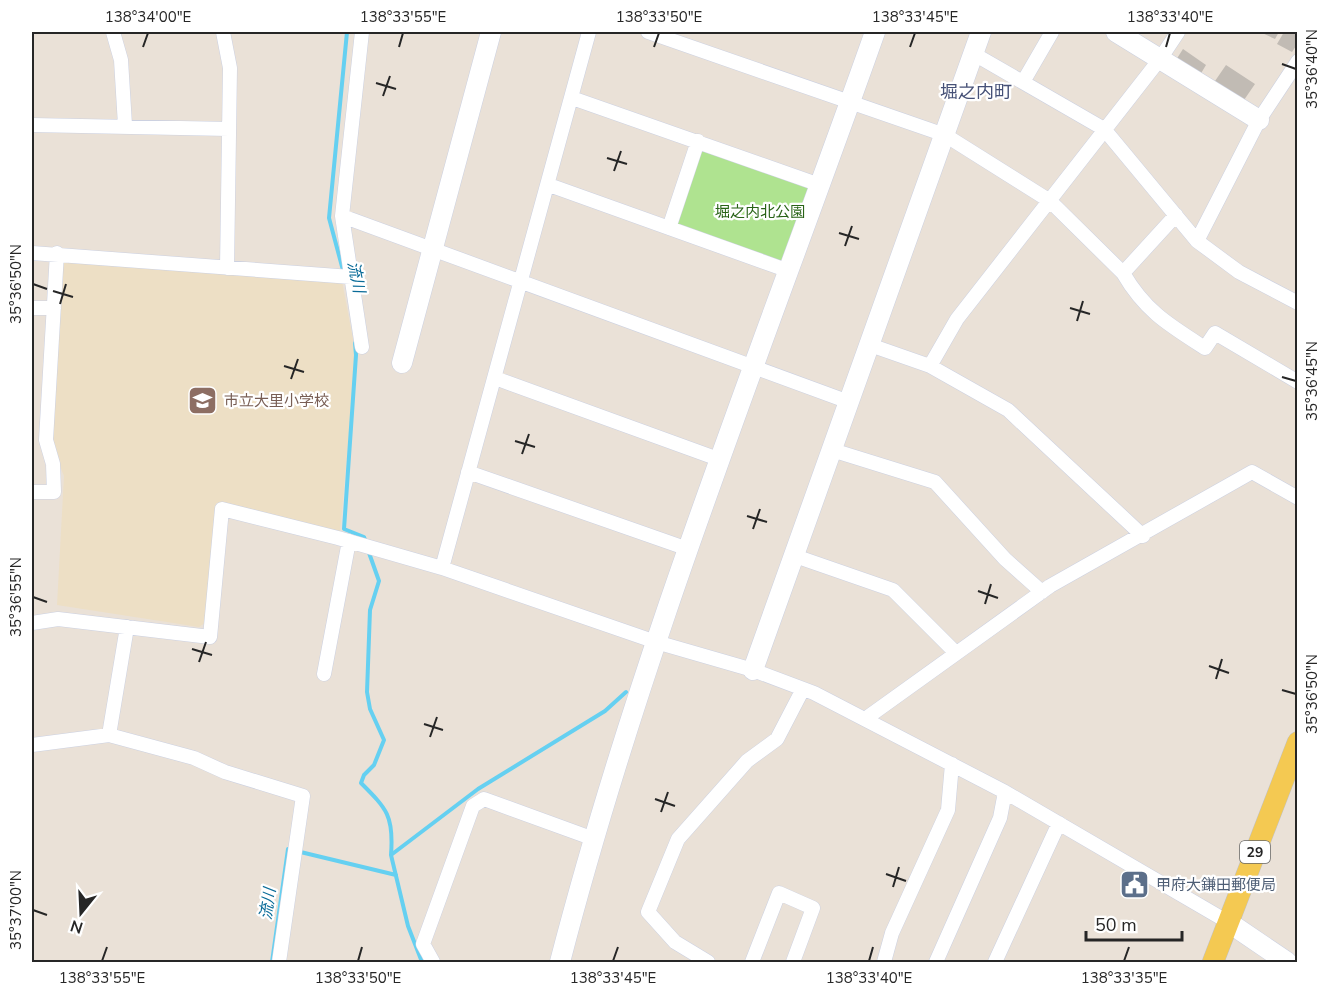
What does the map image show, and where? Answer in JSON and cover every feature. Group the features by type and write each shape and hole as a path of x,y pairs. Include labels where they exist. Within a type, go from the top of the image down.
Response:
{"main road":[{"name":"29","path":"1212,963 1298,742"}],"street":[{"path":"113,32 121,60 125,125"},
{"path":"223,32 230,68 227,268"},
{"path":"362,32 342,216 348,277 363,347"},
{"path":"402,363 491,32"},
{"path":"442,568 549,185 589,32"},
{"path":"648,32 945,135 1050,201 1123,273 1137,297 1205,348 1215,333 1298,382"},
{"path":"561,963 594,839 656,642 875,32"},
{"path":"753,670 981,32"},
{"path":"1023,82 1052,32"},
{"path":"1116,32 1259,120"},
{"path":"930,366 957,319 1160,59 1178,32"},
{"path":"974,54 1104,129 1197,241 1239,272 1298,303"},
{"path":"1197,241 1259,120 1298,61"},
{"path":"572,98 820,185"},
{"path":"32,125 125,125 229,129"},
{"path":"669,228 698,141"},
{"path":"549,185 789,271"},
{"path":"1123,273 1176,215"},
{"path":"342,216 849,402"},
{"path":"32,254 57,253 348,277"},
{"path":"32,492 54,492 53,464 46,440 57,253"},
{"path":"32,308 54,308"},
{"path":"870,345 930,366 1008,410 1143,536"},
{"path":"495,378 721,460"},
{"path":"832,450 935,482 1005,559 1042,592"},
{"path":"468,472 688,549"},
{"path":"865,719 1042,592 1252,472 1298,498"},
{"path":"32,623 58,619 210,638 222,509 359,544 442,568 656,642 753,670 803,689 1005,792 1228,922 1287,963"},
{"path":"324,674 359,544"},
{"path":"795,556 893,591 956,653"},
{"path":"110,735 126,627"},
{"path":"708,963 675,942 648,912 678,839 747,761 777,739 788,722 803,689"},
{"path":"32,745 110,735 194,758 225,772 303,796 279,963"},
{"path":"884,963 891,933 948,810 952,764"},
{"path":"936,963 1000,818 1005,792"},
{"path":"433,963 423,944 472,806 484,799 594,839"},
{"path":"995,963 1059,823"},
{"path":"752,963 779,893 813,908 793,963"}],"shaded area":[{"name":"市立大里小学校","path":"62,260 341,276 356,355 340,532 216,503 205,623 199,627 57,605 64,476 52,447"}],"green space":[{"name":"堀之内北公園","path":"698,141 820,185 789,271 669,228"}],"building":[{"path":"1260,32 1279,32 1275,39"},
{"path":"1284,32 1298,34 1298,43 1292,52 1277,44"},
{"path":"1183,49 1206,65 1200,75 1176,60"},
{"path":"1226,65 1255,84 1244,100 1215,81"}],"waterway":[{"name":"流川","path":"344,274 329,218 347,32"},
{"name":"流川","path":"355,343 344,529 364,537 366,543"},
{"path":"368,550 379,581 370,610 367,692 370,709 384,740 374,765 364,775 361,783 387,814 391,831 391,855"},
{"path":"422,962 408,926 391,855 478,789 605,711 626,692"},
{"name":"流川","path":"272,962 288,849 396,875"}],"place":[{"name":"市立大里小学校","path":"203,401"},
{"name":"甲府大鎌田郵便局","path":"1135,885"}],"district":[{"name":"堀之内町","path":"976,92"}]}
